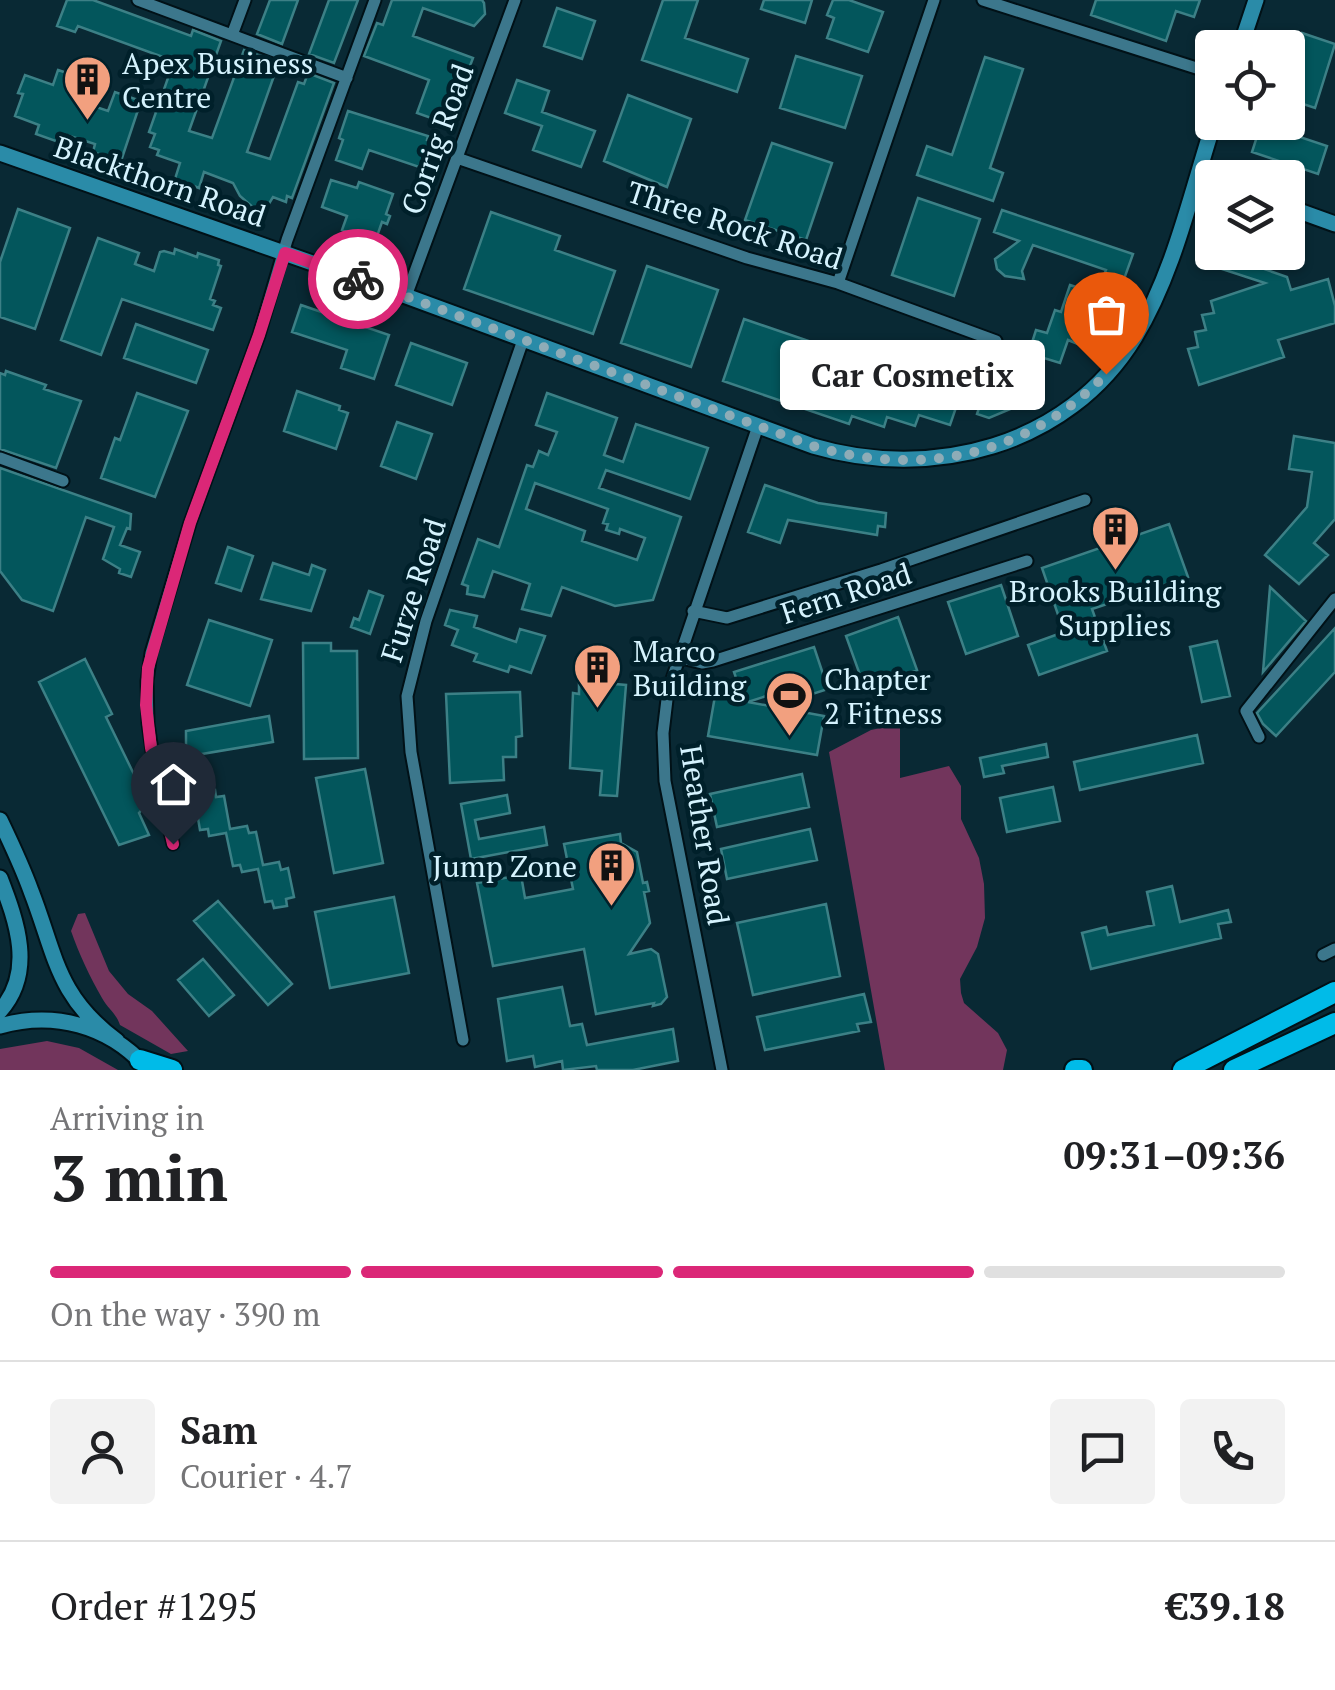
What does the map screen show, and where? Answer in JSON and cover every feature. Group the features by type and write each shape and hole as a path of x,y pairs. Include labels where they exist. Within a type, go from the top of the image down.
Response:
{"highway":[{"path":"1182,1070 1335,995"},
{"path":"1234,1070 1335,1023"},
{"path":"145,1065 172,1070"}],"street":[{"path":"138,0 347,78"},
{"path":"232,35 245,0"},
{"path":"173,844 151,748 146,705 148,668 190,523 375,0"},
{"name":"Corrig Road","path":"406,296 515,0"},
{"path":"838,283 934,0"},
{"path":"983,0 1013,5 1195,68"},
{"path":"1246,30 1256,0"},
{"name":"Blackthorn Road","path":"0,154 406,296 758,426 841,454 902,461 960,457 1003,445 1061,413 1092,389 1137,334 1195,202"},
{"name":"Three Rock Road","path":"457,158 747,258 838,283 996,342"},
{"path":"1305,214 1335,224"},
{"name":"Furze Road","path":"463,1040 411,752 407,696 433,602 523,340"},
{"name":"Heather Road","path":"722,1070 665,781 666,705 678,657 758,426"},
{"path":"0,458 63,481"},
{"path":"694,611 726,618 1085,500"},
{"name":"Fern Road","path":"678,657 712,661 1027,561"},
{"path":"1259,737 1246,711 1335,599"},
{"path":"0,820 31,890 63,982 91,1022 145,1065"},
{"path":"0,878 15,919 21,965 17,984 0,1012"},
{"path":"1322,956 1335,949"},
{"path":"0,1026 31,1019 66,1021 117,1041"}],"shaded area":[{"path":"900,724 900,778 949,766 961,786 961,819 979,858 985,918 977,947 960,979 961,993 964,1003 998,1033 1007,1050 1003,1070 885,1070 829,752 871,730"},
{"path":"85,913 109,971 188,1051 171,1054 120,1025 93,982 71,931 78,914"},
{"path":"47,1041 79,1048 118,1070 0,1070 0,1049"}],"building":[{"path":"67,0 93,0 191,36 193,30 221,41 189,131 212,138 244,50 273,60 268,71 275,73 247,152 270,159 298,82 304,84 308,73 334,83 292,198 287,196 286,202 273,197 267,207 256,210 240,196 233,183 204,172 199,188 175,179 180,163 157,155 159,150 150,147 155,134 149,132 174,61 78,26 75,32 57,26"},
{"path":"270,0 298,0 282,44 257,34"},
{"path":"329,0 358,0 334,63 309,54"},
{"path":"392,0 484,3 485,14 474,26 423,8 413,36 473,58 448,124 417,113 429,80 364,56 377,23 383,25"},
{"path":"663,0 698,0 685,38 748,59 737,92 642,60"},
{"path":"764,0 812,0 805,23 761,9"},
{"path":"833,0 849,0 883,12 868,52 827,38 834,18 827,15"},
{"path":"1096,0 1200,0 1194,17 1176,11 1166,41 1091,15"},
{"path":"557,8 595,21 582,59 544,46"},
{"path":"1305,34 1335,44 1315,108 1305,105"},
{"path":"796,56 862,76 845,128 780,108"},
{"path":"985,57 1023,69 990,168 1003,173 993,201 917,175 927,146 952,155"},
{"name":"Apex Business Centre","path":"58,70 85,79 78,101 108,111 115,92 141,101 122,158 93,152 95,144 67,135 64,144 36,134 39,125 15,116 25,75 53,85"},
{"path":"517,80 549,91 542,112 595,131 581,167 533,150 542,126 505,113"},
{"path":"628,95 691,119 667,187 604,161"},
{"path":"348,111 428,136 427,140 434,143 425,169 369,150 362,169 336,160"},
{"path":"1305,139 1327,146 1318,174 1305,170 1305,160 1276,160 1252,152 1256,140"},
{"path":"772,143 832,163 806,240 745,220"},
{"path":"331,180 357,188 359,182 393,194 387,224 382,222 375,242 342,230 347,216 322,207"},
{"path":"918,198 980,219 954,296 892,275"},
{"path":"18,209 70,228 35,329 0,317 0,262"},
{"path":"1002,210 1133,254 1123,282 1104,275 1106,270 1033,245 1022,271 1024,279 1005,276 997,269 995,259 1019,241 994,232"},
{"path":"491,212 560,236 555,250 615,271 593,334 464,289"},
{"path":"98,238 139,253 135,264 154,271 160,252 174,254 175,249 219,260 221,266 210,299 221,308 213,330 122,299 101,355 61,340"},
{"path":"647,266 718,290 691,367 621,343"},
{"path":"1225,270 1267,270 1287,277 1291,290 1328,279 1335,323 1278,340 1284,357 1199,385 1188,349 1198,347 1195,332 1206,330 1202,315 1214,313 1211,301 1265,283"},
{"path":"1070,285 1117,300 1110,322 1088,314 1078,344 1068,340 1060,363 1044,358 1036,381 1025,377 1015,407 989,418 977,414 993,366 1004,370 1012,346 1029,352 1036,330 1047,333 1055,310 1061,312"},
{"path":"301,305 389,335 374,379 341,368 347,350 292,332"},
{"path":"744,319 961,393 950,425 919,415 915,426 887,417 884,427 852,416 849,424 723,381"},
{"path":"136,324 208,350 196,383 124,358"},
{"path":"411,343 467,363 452,405 396,385"},
{"path":"6,371 81,401 56,468 0,449 0,373 5,375"},
{"path":"297,391 340,406 339,410 348,413 336,449 284,431"},
{"path":"137,393 188,411 155,497 101,478"},
{"path":"547,393 617,418 604,455 623,462 636,424 708,448 690,499 606,470 599,488 681,517 653,600 615,606 562,587 551,616 522,609 530,584 493,571 484,597 467,594 468,586 462,584 478,539 499,547 527,465 533,467 539,451 548,455 557,432 536,425","holes":["535,483 608,509 603,523 608,524 606,530 619,534 620,529 645,538 637,560 582,541 585,531 526,509"]},
{"path":"397,422 432,434 416,479 381,466"},
{"path":"1294,436 1335,443 1335,519 1314,543 1328,555 1299,584 1265,555 1307,507 1312,472 1289,469"},
{"path":"0,468 131,514 130,529 127,528 120,545 140,552 131,577 119,573 120,569 103,559 114,527 86,517 53,611 22,600 0,571"},
{"path":"765,485 818,503 886,513 885,527 878,526 877,535 788,520 780,543 748,532"},
{"name":"Brooks Building Supplies","path":"1169,524 1188,577 1092,609 1107,651 1039,675 1028,645 1064,632 1042,568"},
{"path":"228,547 253,556 241,591 216,583"},
{"path":"273,563 309,575 312,565 325,570 311,611 261,599"},
{"path":"1001,585 1018,636 966,654 948,602"},
{"path":"1270,587 1306,621 1263,672"},
{"path":"369,591 383,596 370,634 351,627 354,618 359,620"},
{"path":"450,610 477,616 474,627 516,642 520,629 545,636 531,673 510,666 508,672 474,661 477,654 452,645 458,630 445,625"},
{"path":"898,617 917,670 865,689 846,636"},
{"path":"209,620 272,640 250,706 187,685"},
{"path":"1335,628 1335,672 1276,736 1257,713"},
{"path":"1217,641 1230,696 1202,702 1190,647"},
{"path":"303,643 331,643 331,651 357,651 358,758 304,759"},
{"path":"814,647 828,689 800,698 797,686 748,702 824,716 817,755 708,736 715,696 744,701 734,672"},
{"path":"85,659 112,714 106,717 145,797 145,806 139,813 149,835 119,845 39,682"},
{"name":"Marco Building","path":"579,681 626,685 617,796 600,795 602,771 570,768 573,693 579,694"},
{"path":"520,692 522,736 516,737 516,757 503,757 504,780 450,783 446,694"},
{"path":"269,716 273,742 190,756 186,749 186,731"},
{"path":"1197,735 1203,763 1080,790 1074,762"},
{"path":"1046,744 1048,757 1002,766 1004,773 984,777 980,758"},
{"path":"365,769 383,863 334,873 316,778"},
{"path":"802,774 809,807 717,827 710,794"},
{"path":"1053,787 1060,821 1007,832 1000,798"},
{"path":"215,790 216,797 224,796 230,829 247,826 249,833 256,832 263,865 279,862 281,870 288,868 294,897 286,899 287,906 274,908 272,901 265,902 258,869 242,872 240,865 233,866 226,833 209,836 208,829 200,830 195,801 202,800 201,792"},
{"path":"507,795 510,813 475,820 479,839 544,827 547,845 471,859 461,804"},
{"path":"810,829 817,860 727,879 721,849"},
{"path":"620,834 621,843 637,852 643,883 647,882 649,891 644,892 650,923 629,954 651,949 658,954 667,997 661,1004 596,1014 584,949 493,966 477,883 521,875 525,898 573,889 564,844"},
{"path":"1172,886 1180,922 1228,910 1231,922 1218,924 1221,938 1091,969 1082,933 1106,927 1108,935 1154,925 1147,892"},
{"path":"394,897 409,973 330,988 315,912"},
{"path":"218,901 292,984 268,1005 194,921"},
{"path":"826,904 840,976 753,995 737,923"},
{"path":"203,959 234,995 209,1016 178,980"},
{"path":"562,987 570,1026 582,1024 587,1045 673,1029 678,1061 633,1070 597,1070 596,1066 563,1070 562,1061 535,1067 533,1056 507,1061 498,999"},
{"path":"864,994 871,1022 857,1024 859,1031 765,1050 757,1017"}],"way so far":[{"path":"358,279 813,446 868,459 960,457 1003,445 1061,413 1106,374"}],"place":[{"name":"Apex Business Centre","path":"87,122"},
{"name":"Car Cosmetix","path":"1106,374"},
{"name":"Brooks Building Supplies","path":"1115,572"},
{"name":"Marco Building","path":"598,710"},
{"name":"Chapter 2 Fitness","path":"789,738"},
{"name":"Jump Zone","path":"612,908"}],"route":[{"path":"173,844 151,748 146,681 157,630 190,523 285,253 358,279"}]}
